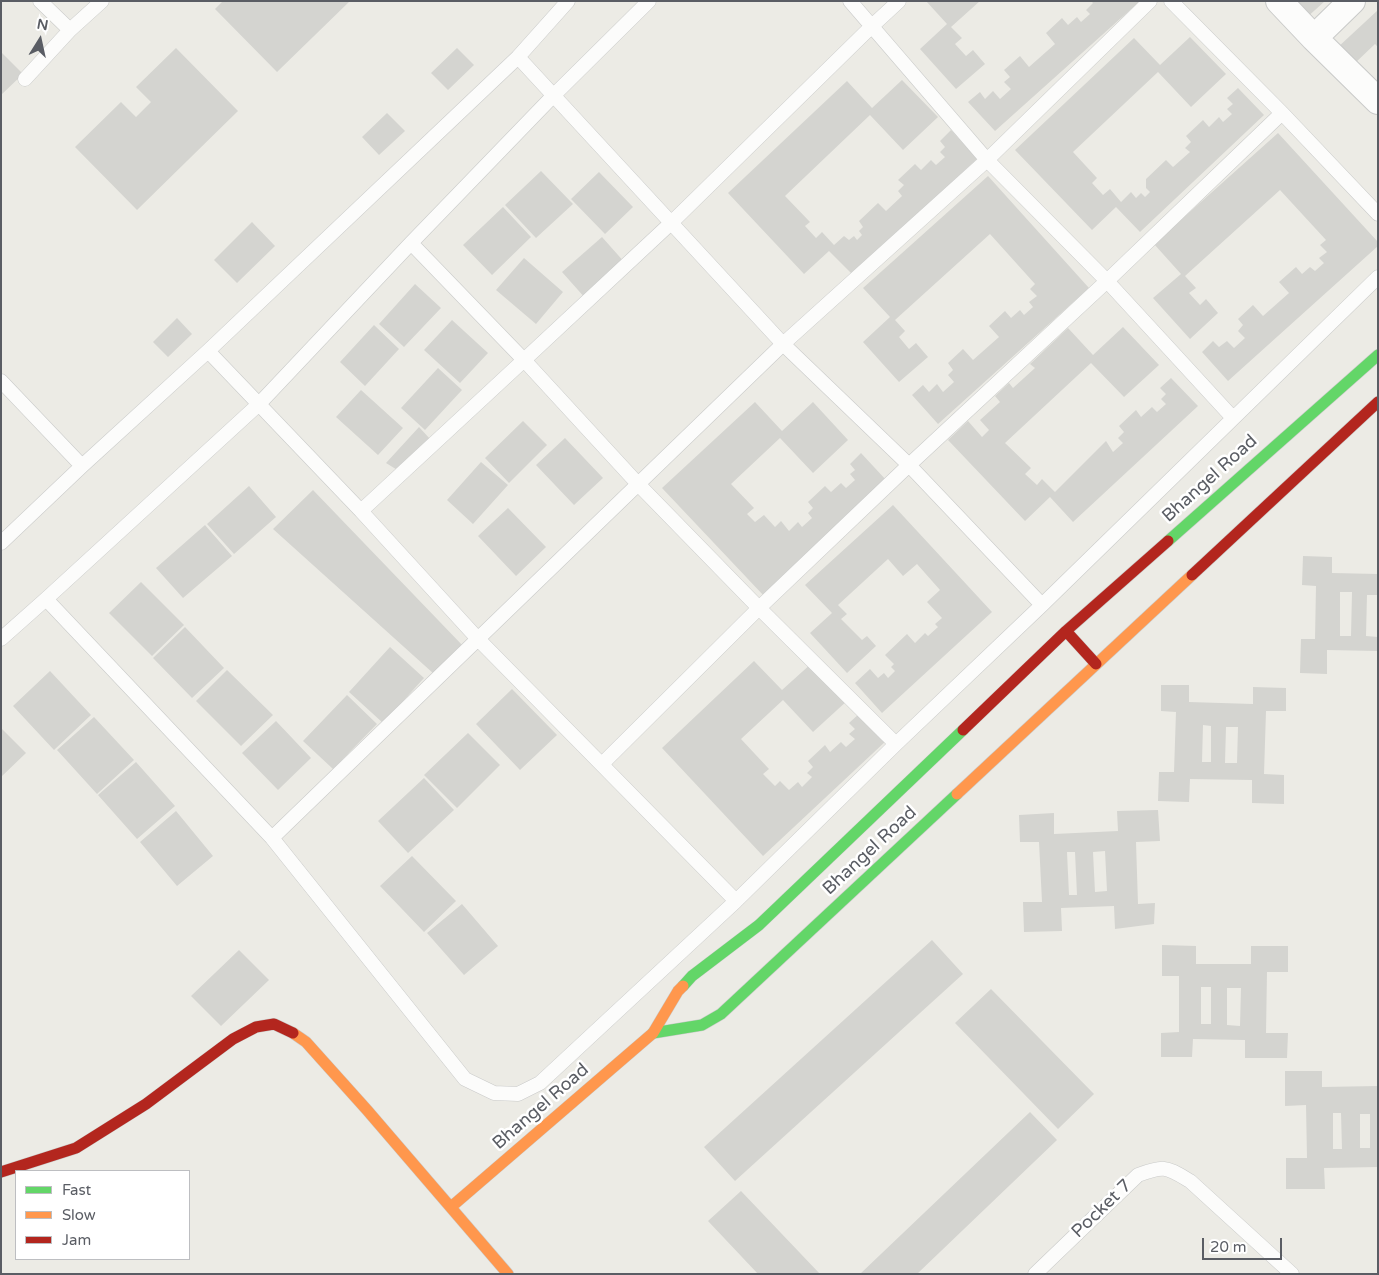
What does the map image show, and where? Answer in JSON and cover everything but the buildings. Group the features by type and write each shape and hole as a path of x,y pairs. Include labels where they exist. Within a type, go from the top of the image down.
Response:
{"street":[{"path":"1279,1 1378,101"},
{"path":"1314,38 1352,1"},
{"name":"Bhangel Road","path":"451,1207 653,1033 678,991 692,976 762,929 1066,631 1378,355"},
{"name":"Bhangel Road","path":"653,1033 702,1025 721,1014 782,950 1096,664 1378,402"},
{"path":"1066,631 1096,664"},
{"path":"1,1172 76,1148 146,1104 233,1039 256,1027 274,1024 290,1031 306,1042 508,1274"}],"lane":[{"path":"40,1 70,30"},
{"path":"25,79 70,30 102,1"},
{"path":"1,543 208,351 518,57 568,1"},
{"path":"1,639 259,404 410,243 648,1"},
{"path":"850,1 988,160 1106,281 1233,418"},
{"path":"361,511 671,223 899,1"},
{"path":"272,838 783,344 988,160 1150,1"},
{"path":"1171,1 1282,113 1378,214"},
{"path":"518,57 783,344 909,465 1042,605"},
{"path":"602,764 759,608 1282,113"},
{"path":"410,243 524,360 638,484 896,744"},
{"path":"46,599 272,838 465,1079 494,1094 518,1094 540,1083 736,901 1378,277"},
{"path":"208,351 361,511 478,639 736,901"},
{"path":"1,381 82,466"},
{"name":"Pocket 7","path":"1035,1274 1138,1176 1157,1168 1171,1170 1190,1181 1292,1274"}],"traffic: fast":[{"path":"1168,541 1378,355"},
{"path":"683,986 692,976 759,925 963,730"},
{"path":"653,1033 702,1025 721,1014 957,794"}],"traffic: slow":[{"path":"957,794 1192,575"},
{"path":"451,1207 653,1033 678,991 683,986"},
{"path":"293,1033 306,1042 367,1110 508,1274"}],"traffic: jam":[{"path":"1192,575 1378,402"},
{"path":"963,730 1066,631 1168,541"},
{"path":"1066,631 1096,664"},
{"path":"1,1172 76,1148 146,1104 233,1039 256,1027 274,1024 293,1033"}]}
